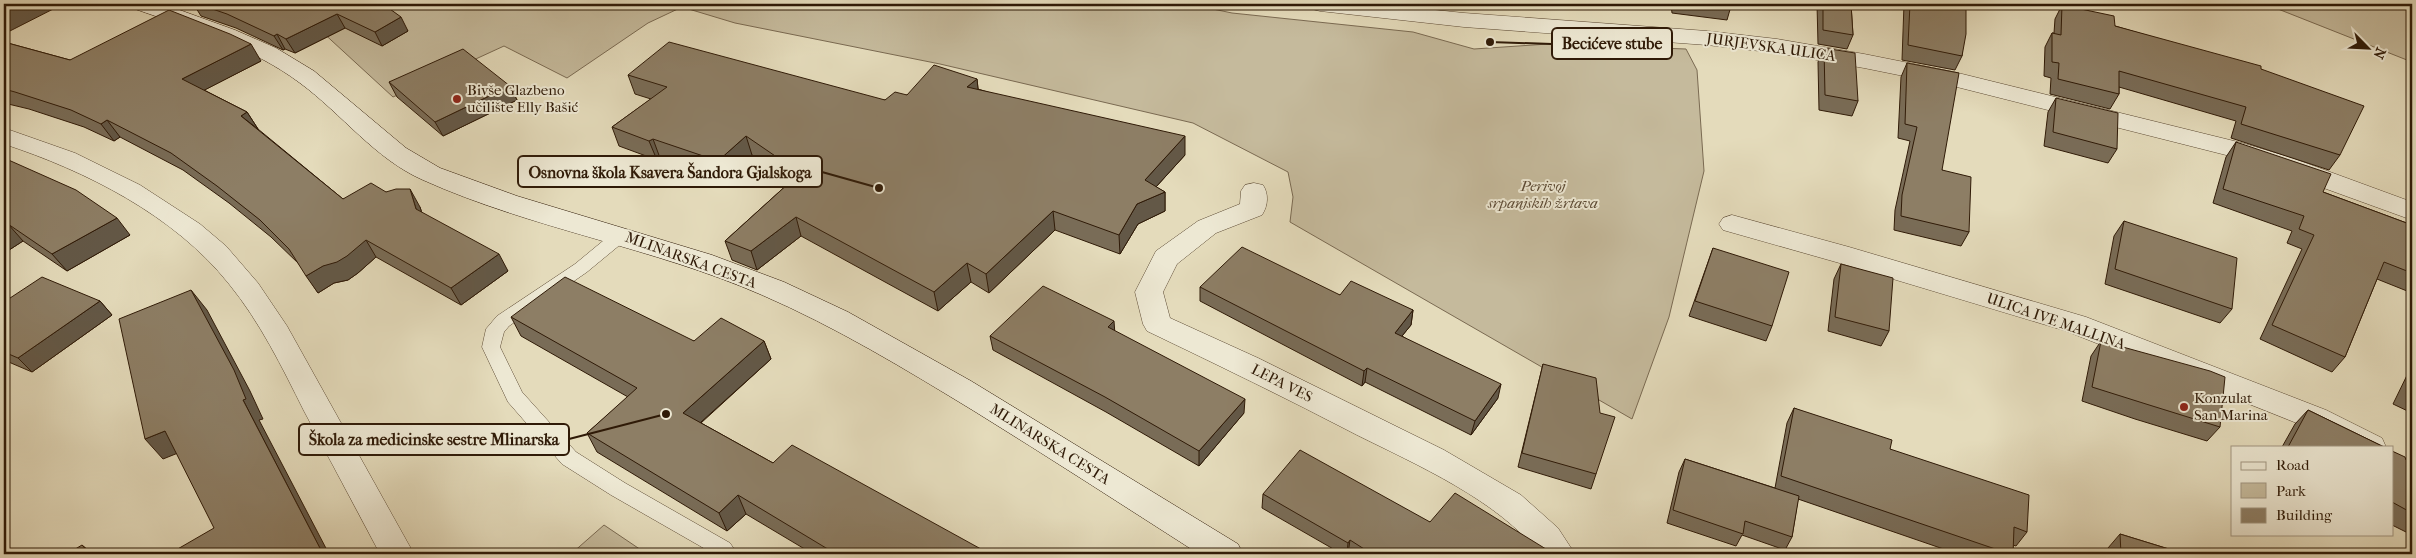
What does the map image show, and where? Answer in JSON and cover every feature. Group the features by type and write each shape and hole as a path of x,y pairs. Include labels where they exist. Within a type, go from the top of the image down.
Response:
{"street":[{"name":"MLINARSKA CESTA","path":"143,4 209,28 279,59 308,78 388,147 427,173 486,196 621,235 743,276 839,320 924,366 1226,554"},
{"name":"JURJEVSKA ULICA","path":"1320,4 1464,20 1716,39 1777,46 1864,61 1954,79 2233,149 2283,164 2412,211"},
{"path":"4,136 25,142 125,187 161,210 203,241 238,275 273,326 397,554"},
{"name":"LEPA VES","path":"1254,191 1253,209 1208,227 1166,258 1148,292 1157,324 1248,366 1432,459 1510,504 1546,538 1558,554"},
{"name":"ULICA IVE MALLINA","path":"1732,224 1849,256 2076,324 2315,418 2369,446"}],"lane":[{"path":"621,235 581,268 499,325 492,335 491,347 515,397 569,458 618,489 723,549"}],"green space":[{"name":"Perivoj srpanjskih žrtava","path":"351,4 1189,4 1232,13 1413,32 1474,49 1548,44 1686,49 1697,70 1704,171 1669,317 1632,419 1290,222 1293,197 1288,172 1193,123 940,64 735,23 682,7 648,23 567,78 504,46 393,97 319,29"},
{"path":"2250,4 2412,4 2412,62 2278,9"},
{"path":"604,525 647,554 571,554"}],"building":[{"path":"4,4 18,4 4,11"},
{"path":"198,4 383,4 401,17 375,32 337,14 286,39 277,34 274,36 227,14"},
{"path":"1714,4 1731,4 1731,6"},
{"path":"1823,4 1851,4 1853,35 1823,30"},
{"path":"1910,4 1966,4 1966,34 1962,56 1908,45"},
{"path":"2062,5 2114,16 2115,26 2261,66 2261,69 2364,106 2340,155 2241,124 2246,107 2119,71 2119,94 2058,79 2059,63 2052,62 2052,33 2061,35"},
{"path":"169,10 251,44 182,79 247,112 241,116 343,199 371,183 386,192 396,189 410,189 416,209 499,254 451,288 366,240 337,262 323,266 306,276 289,249 260,220 171,153 107,120 101,124 71,110 4,89 4,42 70,60"},
{"path":"669,42 885,100 895,92 907,95 934,65 977,79 967,87 1185,136 1145,180 1165,192 1137,204 1119,235 1053,211 986,274 967,263 934,292 796,217 751,251 725,241 800,173 746,136 718,161 653,139 649,141 612,127 667,87 628,75"},
{"path":"1824,48 1855,53 1858,101 1825,95"},
{"name":"Bivše Glazbeno učilište Elly Bašić","path":"463,49 510,86 435,122 389,82"},
{"path":"1907,63 1959,73 1942,170 1971,177 1969,232 1901,216 1902,195 1917,127 1905,124"},
{"path":"2056,98 2118,113 2117,149 2053,132"},
{"path":"2236,142 2331,174 2323,192 2412,225 2412,273 2384,262 2345,357 2272,325 2314,235 2299,229 2304,216 2223,189"},
{"path":"4,158 76,190 117,218 52,254 8,224 4,227"},
{"path":"2124,221 2237,258 2232,309 2115,269"},
{"path":"1242,247 1340,295 1351,281 1413,310 1395,333 1501,384 1475,421 1367,368 1364,371 1200,287"},
{"path":"1713,248 1789,272 1772,326 1695,301"},
{"path":"1841,264 1893,278 1889,331 1835,317"},
{"path":"42,277 100,301 18,358 4,352 4,302"},
{"path":"565,277 694,341 721,318 764,341 683,413 773,463 792,445 990,554 836,554 738,495 719,513 587,433 637,388 511,317"},
{"path":"1043,286 1114,321 1108,327 1245,399 1199,451 1105,397 990,336"},
{"path":"191,290 234,370 246,399 243,400 323,554 169,554 214,528 165,431 145,439 119,319"},
{"path":"2101,341 2210,371 2225,377 2220,427 2092,387"},
{"path":"1543,364 1596,378 1600,413 1615,417 1596,474 1522,453"},
{"path":"2412,379 2412,391 2408,389"},
{"path":"1794,408 1892,440 1890,449 2029,495 2027,532 2014,527 2013,554 2010,554 1781,476"},
{"path":"2308,410 2382,446 2289,446"},
{"path":"1300,450 1430,522 1455,493 1554,554 1372,554 1350,540 1348,543 1263,494"},
{"path":"2394,452 2412,463 2412,513 2394,503"},
{"path":"1685,459 1799,496 1792,537 1745,521 1743,534 1673,510"},
{"path":"2120,534 2185,554 2121,554"},
{"path":"82,545 90,554 67,554"}],"place":[{"name":"Becićeve stube","path":"1490,42"},
{"name":"Bivše Glazbeno učilište Elly Bašić","path":"457,99"},
{"name":"Osnovna škola Ksavera Šandora Gjalskoga","path":"879,188"},
{"name":"Konzulat San Marina","path":"2184,407"},
{"name":"Škola za medicinske sestre Mlinarska","path":"666,414"}]}
